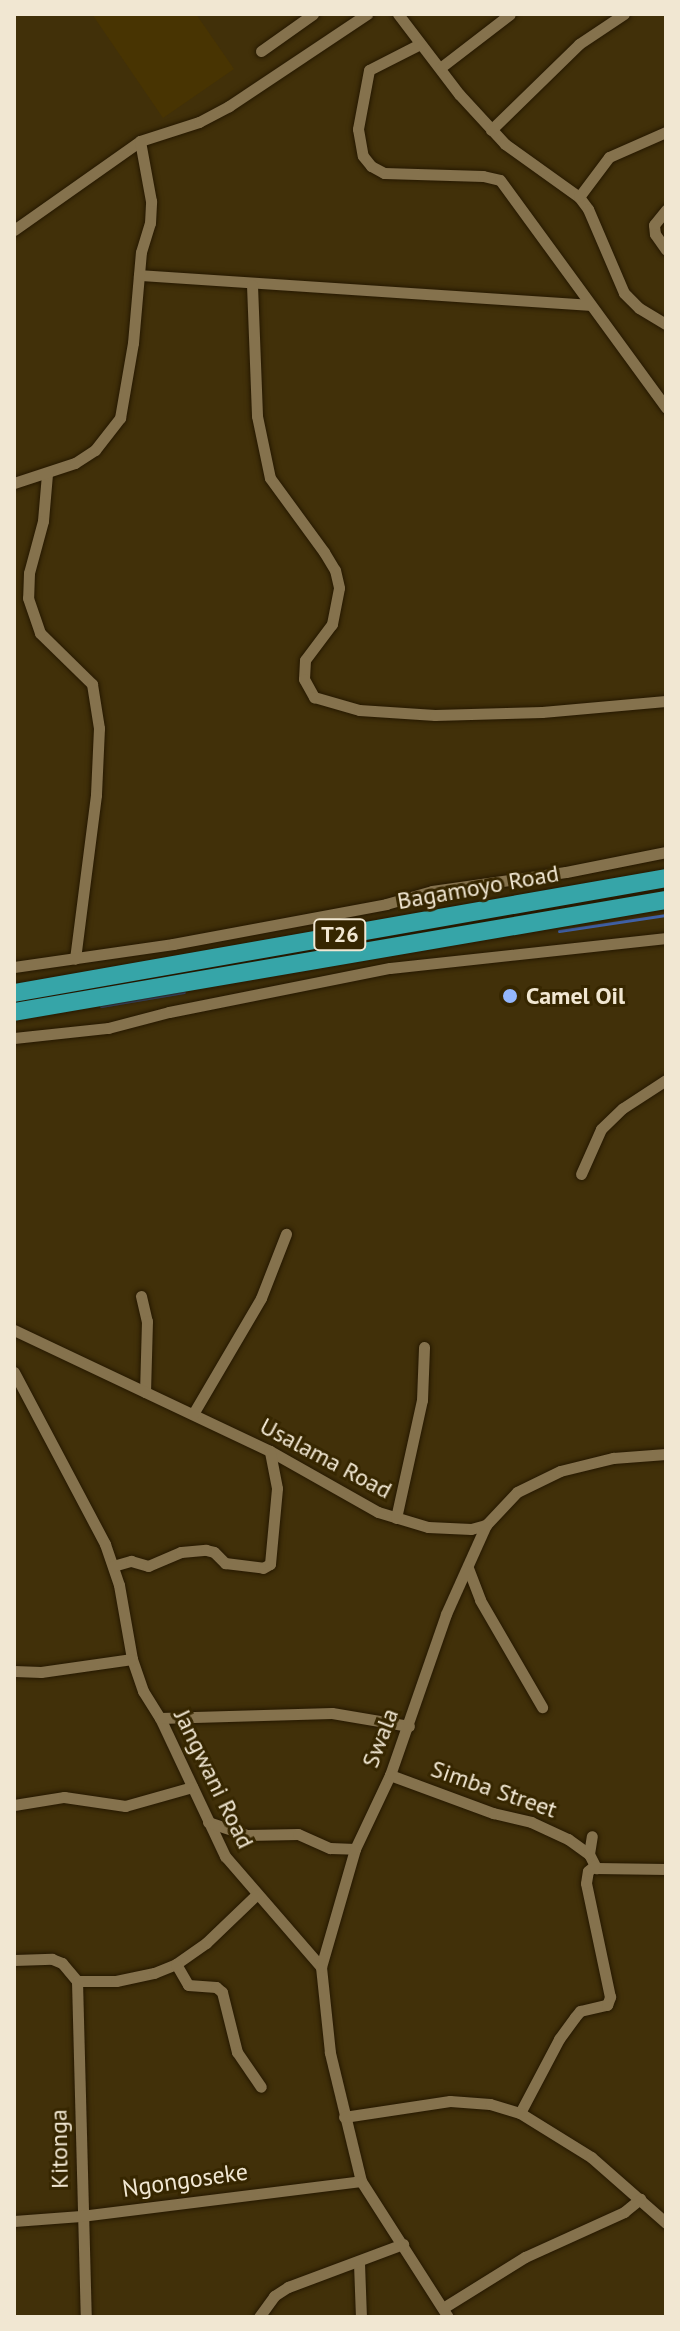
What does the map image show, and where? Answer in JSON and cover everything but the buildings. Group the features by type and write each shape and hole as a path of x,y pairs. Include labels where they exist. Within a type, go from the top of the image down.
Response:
{"highway":[{"name":"Bagamoyo Road","path":"14,993 666,878"},
{"name":"Bagamoyo Road","path":"14,1012 666,900"}],"street":[{"path":"261,51 313,14"},
{"path":"14,230 140,141 199,122 229,106 367,14"},
{"path":"398,14 491,130 518,155 579,197 588,209 624,293 639,308 666,324"},
{"path":"440,68 510,14"},
{"path":"491,130 579,44 624,14"},
{"path":"420,44 375,65 365,77 358,129 363,156 371,166 384,173 483,176 500,180 666,408"},
{"path":"579,197 609,157 666,132"},
{"path":"14,483 65,468 95,450 120,418 151,201 140,141"},
{"path":"666,210 654,225 655,234 666,250"},
{"path":"139,275 252,285 590,305"},
{"path":"252,285 257,416 270,478 330,561 339,588 332,624 305,660 304,679 314,697 359,710 435,715 542,712 666,701"},
{"path":"47,474 43,521 29,573 28,598 40,633 92,684 99,728 96,795 75,959"},
{"path":"14,967 173,944 386,904 432,891 566,872 666,852"},
{"path":"14,1038 108,1028 169,1012 390,968 666,938"},
{"path":"581,1174 601,1129 623,1108 666,1080"},
{"path":"193,1414 261,1298 286,1234"},
{"path":"141,1296 147,1321 145,1392"},
{"name":"Usalama Road","path":"14,1330 270,1451 378,1512 448,1529 486,1525"},
{"path":"396,1518 422,1400 424,1347"},
{"name":"Jangwani Road","path":"14,1372 105,1544 113,1566 132,1659 143,1691 160,1718 225,1856 321,1967"},
{"path":"113,1566 131,1561 148,1566 181,1552 206,1550 214,1552 225,1563 263,1568 270,1564 277,1488 270,1451"},
{"path":"486,1525 517,1492 560,1471 613,1458 666,1454"},
{"name":"Swala","path":"321,1967 355,1849 390,1775 446,1614 486,1525"},
{"path":"468,1568 480,1600 542,1707"},
{"path":"14,1671 41,1672 132,1659"},
{"path":"160,1718 332,1713 409,1726"},
{"name":"Simba Street","path":"390,1775 493,1813 531,1822 568,1839 589,1854"},
{"path":"14,1805 64,1797 125,1806 192,1787"},
{"path":"208,1822 247,1835 298,1834 330,1848 355,1849"},
{"path":"592,1836 589,1854 594,1866"},
{"path":"520,2113 559,2039 575,2017 580,2011 607,2005 610,1997 586,1883 588,1871 594,1866 666,1869"},
{"path":"14,1960 52,1959 62,1963 77,1981 116,1981 154,1973 176,1964 206,1943 256,1895"},
{"path":"176,1964 188,1985 216,1987 222,1992 237,2052 261,2087"},
{"path":"321,1967 330,2053 361,2181 446,2313 525,2257 624,2212 640,2199"},
{"name":"Kitonga","path":"77,1981 86,2317"},
{"path":"344,2117 450,2101 490,2104 520,2113 591,2157 666,2223"},
{"name":"Ngongoseke","path":"14,2221 81,2216 361,2181"},
{"path":"259,2317 274,2296 288,2287 403,2244"},
{"path":"359,2263 361,2317"}],"shaded area":[{"path":"92,14 196,14 234,69 163,118"}],"waterway":[{"path":"559,931 666,915"},
{"path":"101,1006 184,992"}],"place":[{"name":"Camel Oil","path":"510,996"}]}
